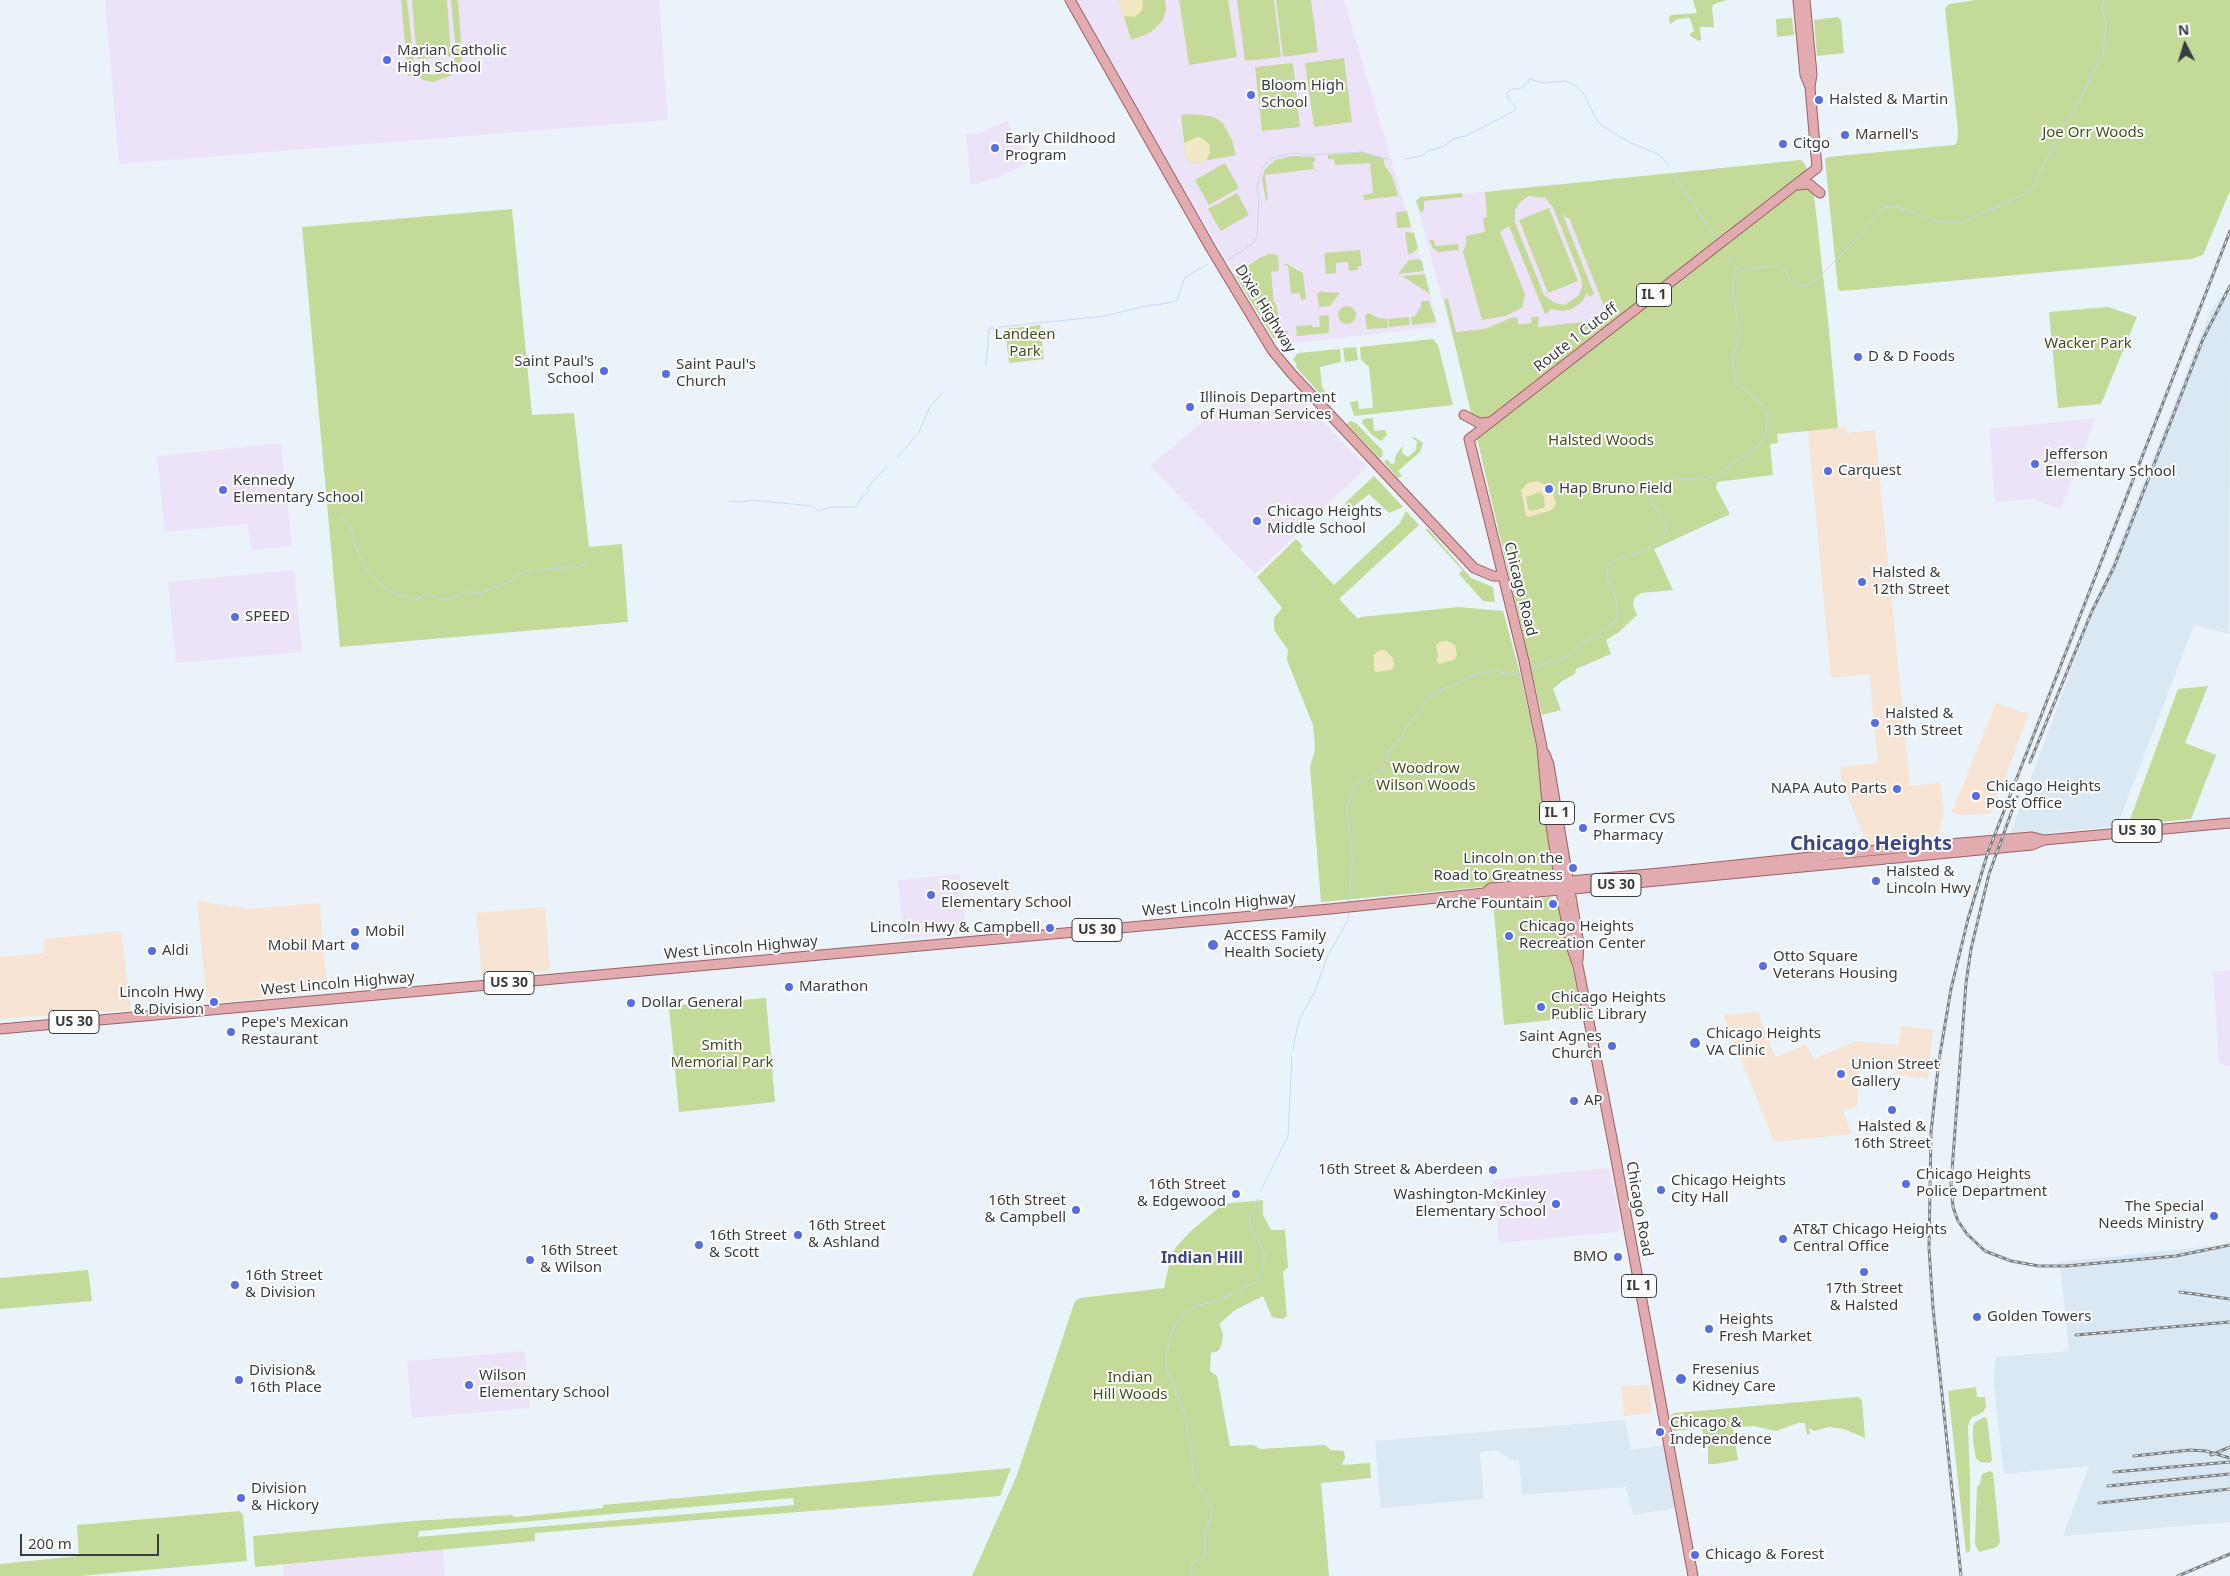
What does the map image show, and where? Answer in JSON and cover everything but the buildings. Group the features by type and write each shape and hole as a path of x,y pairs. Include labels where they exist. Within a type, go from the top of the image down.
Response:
{"main road":[{"name":"Dixie Highway","path":"1070,0 1210,247 1272,350 1291,373 1474,568 1492,576 1502,576"},
{"name":"IL 1","path":"1798,0 1805,75 1810,87"},
{"name":"IL 1","path":"1805,0 1812,74 1810,87"},
{"name":"Route 1 Cutoff","path":"1469,438 1817,168 1810,87"},
{"path":"1794,186 1809,184 1820,193"},
{"path":"1464,415 1479,423 1491,422"},
{"name":"Chicago Road","path":"1469,438 1524,662 1542,747 1549,765 1565,886 1578,944 1578,966 1693,1576"},
{"name":"US 30","path":"1565,886 2032,845 2044,840 2230,823"},
{"name":"US 30","path":"1565,886 1882,850 2032,837 2044,840"},
{"name":"West Lincoln Highway","path":"0,1029 1341,908 1484,893 1491,888 1565,886"}],"shaded area":[{"name":"Marian Catholic High School","path":"105,0 659,0 668,120 119,164"},
{"name":"Bloom High School","path":"1076,0 1344,0 1415,240 1438,324 1437,327 1285,344 1275,341 1184,189"},
{"name":"Early Childhood Program","path":"1007,121 1030,162 995,179 971,185 966,134 978,134"},
{"path":"1556,184 1609,320 1452,336 1417,199"},
{"path":"2230,284 2229,634 2194,625 2117,826 2009,837 2084,635 2210,312"},
{"name":"Chicago Heights Middle School","path":"1293,390 1367,467 1255,574 1150,466 1230,398 1243,398 1263,419"},
{"name":"Jefferson Elementary School","path":"2096,418 2061,509 2033,499 1995,502 1989,429"},
{"path":"1846,427 1847,433 1875,430 1910,786 1940,783 1944,814 1937,843 1869,849 1842,782 1840,767 1878,763 1869,674 1831,678 1808,431"},
{"name":"Kennedy Elementary School","path":"281,443 292,546 251,550 248,524 165,532 157,456"},
{"name":"SPEED","path":"294,570 302,652 176,663 168,582"},
{"path":"1996,703 2029,714 1991,814 1961,815 1952,812"},
{"name":"Roosevelt Elementary School","path":"960,874 966,933 904,939 898,880"},
{"path":"197,901 249,909 320,903 327,991 207,1004"},
{"path":"545,907 550,971 482,977 476,913"},
{"path":"121,931 131,1010 0,1019 0,957 44,953 44,939"},
{"path":"2230,970 2230,1067 2219,1063 2213,972"},
{"path":"1758,1012 1775,1057 1806,1044 1814,1059 1856,1041 1898,1045 1901,1026 1933,1030 1928,1079 1895,1074 1896,1064 1860,1059 1857,1107 1842,1110 1853,1134 1774,1142 1723,1015"},
{"name":"Washington-McKinley Elementary School","path":"1610,1169 1621,1227 1618,1232 1499,1243 1493,1180"},
{"path":"2230,1244 2230,1522 2063,1536 2089,1466 2004,1474 1994,1384 1996,1357 2069,1351 2060,1262"},
{"name":"Wilson Elementary School","path":"525,1351 530,1408 412,1418 407,1361"},
{"path":"1650,1385 1652,1413 1624,1416 1621,1386"},
{"path":"1625,1420 1631,1450 1664,1445 1676,1508 1633,1515 1626,1487 1522,1495 1519,1460 1511,1460 1496,1450 1480,1452 1484,1499 1381,1508 1375,1441"},
{"path":"443,1549 445,1576 284,1576 283,1565"}],"green space":[{"path":"401,0 407,0 414,63 420,71 433,75 446,71 454,60 456,52 451,0 458,0 462,56 460,65 450,76 433,82 423,80 415,74 414,76 408,76"},
{"path":"412,0 447,0 451,56 417,59"},
{"path":"1119,0 1165,0 1166,9 1163,20 1150,33 1131,40"},
{"path":"1179,0 1228,0 1237,57 1189,65"},
{"path":"1237,0 1274,0 1281,57 1245,61"},
{"path":"1276,0 1311,0 1318,52 1283,57"},
{"path":"1693,0 1727,0 1714,4 1712,7 1714,27 1700,27 1701,40 1699,41 1690,36 1694,31 1690,18 1678,19 1670,24 1669,18 1671,15 1697,13"},
{"name":"Joe Orr Woods","path":"1976,0 2230,0 2230,191 2203,255 2191,259 1841,291 1838,289 1825,159 1828,157 1954,145 1957,142 1958,131 1945,8 1950,4"},
{"path":"1838,17 1841,20 1844,53 1817,56 1814,20"},
{"path":"1792,18 1794,35 1777,37 1776,19"},
{"path":"1344,58 1352,122 1314,127 1305,63"},
{"path":"1293,63 1300,127 1262,131 1255,67"},
{"path":"1181,115 1211,116 1222,122 1232,140 1236,155 1193,163 1186,158"},
{"path":"1362,152 1383,158 1385,166 1392,176 1398,196 1364,200 1363,195 1373,193 1370,163 1335,165 1334,159 1328,159 1328,155"},
{"path":"1292,156 1314,157 1316,160 1313,162 1314,169 1265,175 1268,200 1266,201 1262,179 1265,169 1275,160"},
{"name":"Halsted Woods","path":"1801,160 1805,164 1814,195 1828,320 1838,428 1777,434 1778,443 1770,444 1773,475 1717,482 1716,488 1730,514 1654,549 1673,590 1641,593 1634,598 1633,605 1637,615 1619,632 1606,640 1611,654 1576,669 1575,674 1562,681 1553,689 1561,710 1542,715 1444,298 1448,299 1456,332 1485,329 1513,317 1518,319 1518,324 1522,324 1532,323 1531,317 1539,317 1538,327 1609,319 1569,218 1566,218 1564,214 1594,294 1589,297 1587,293 1582,302 1572,309 1562,311 1549,309 1550,312 1545,314 1509,226 1500,232 1525,294 1522,308 1505,316 1482,320 1463,252 1466,236 1485,232 1483,218 1487,217 1485,192","holes":["1529,196 1545,198 1553,207 1581,278 1582,287 1579,295 1565,305 1555,303 1544,295 1515,223 1515,210 1520,202"]},
{"path":"1225,163 1239,188 1209,205 1195,180"},
{"path":"1237,193 1249,215 1221,231 1208,209"},
{"path":"1462,193 1463,197 1424,201 1424,211 1420,212 1416,201 1420,197"},
{"path":"1549,208 1578,281 1548,293 1519,220"},
{"path":"512,209 532,415 574,413 589,547 622,544 628,622 340,647 302,227"},
{"path":"1407,211 1411,227 1397,228 1396,212"},
{"path":"1405,232 1414,233 1418,248 1413,253 1408,254"},
{"path":"1434,240 1435,246 1458,244 1459,250 1438,252 1433,248 1429,241"},
{"path":"1360,250 1362,266 1358,266 1358,270 1349,271 1348,262 1336,263 1336,273 1326,274 1324,253"},
{"path":"1269,254 1278,255 1279,271 1271,272 1274,303 1276,303 1282,331 1288,331 1288,337 1273,338 1235,275 1259,258"},
{"path":"1419,259 1422,261 1424,271 1398,274 1409,260"},
{"path":"1282,264 1287,264 1303,273 1306,299 1301,300 1300,293 1291,294 1288,266"},
{"path":"1425,274 1430,294 1402,276"},
{"path":"1321,291 1340,293 1330,306 1319,307 1317,294"},
{"path":"1421,301 1429,301 1436,322 1412,325 1411,317 1415,316 1421,307"},
{"path":"1343,306 1351,306 1356,311 1354,322 1343,324 1338,319 1338,311"},
{"name":"Wacker Park","path":"2108,307 2137,317 2101,404 2058,408 2049,312"},
{"path":"1368,313 1387,319 1388,328 1367,329 1365,316"},
{"path":"1329,315 1329,333 1297,336 1296,326 1312,325 1312,327 1320,327 1319,316"},
{"path":"1409,317 1410,325 1389,327 1388,319"},
{"name":"Landeen Park","path":"1040,325 1044,359 1009,363 1005,329"},
{"path":"1433,339 1438,345 1453,405 1354,416 1350,402 1358,401 1359,409 1372,408 1373,405 1369,367 1361,360 1360,347"},
{"path":"1356,347 1358,360 1345,362 1343,348"},
{"path":"1340,349 1341,362 1320,367 1322,387 1326,393 1324,398 1296,367 1297,365 1293,359 1298,353"},
{"path":"1373,418 1374,431 1385,430 1387,435 1381,441 1372,435 1362,423 1363,419"},
{"path":"1350,421 1356,423 1383,451 1382,457 1379,458 1347,424"},
{"path":"1414,437 1423,443 1420,452 1398,471 1402,476 1398,478 1384,462 1387,459 1391,464 1395,463 1395,457 1403,445 1402,453 1408,457 1416,450 1417,441 1412,438"},
{"path":"1374,476 1403,507 1389,513 1369,494 1349,510 1345,503"},
{"name":"Woodrow Wilson Woods","path":"1406,511 1419,525 1339,599 1358,619 1361,617 1459,607 1503,611 1521,677 1537,750 1553,874 1546,881 1321,902 1310,767 1315,750 1313,725 1287,660 1288,650 1274,630 1274,618 1282,608 1257,577 1296,539 1303,546 1300,549 1334,585 1400,523"},
{"path":"1425,529 1428,529 1471,578 1493,587 1495,602 1483,601 1459,574 1462,570"},
{"path":"2208,686 2185,743 2216,755 2191,819 2128,825 2178,689"},
{"path":"1550,897 1559,904 1582,1014 1580,1017 1504,1025 1493,901"},
{"name":"Smith Memorial Park","path":"766,998 775,1102 679,1112 669,1006"},
{"name":"Indian Hill Woods","path":"1263,1200 1263,1215 1271,1230 1285,1230 1288,1267 1283,1272 1287,1316 1283,1319 1272,1317 1263,1296 1235,1310 1219,1324 1223,1333 1222,1344 1218,1351 1211,1353 1210,1371 1217,1376 1230,1446 1254,1445 1260,1449 1325,1445 1331,1450 1344,1451 1345,1458 1342,1465 1370,1463 1371,1478 1321,1483 1329,1576 972,1576 1017,1475 1075,1301 1080,1298 1164,1288 1171,1256 1176,1247 1191,1231 1223,1204"},
{"path":"88,1270 92,1301 0,1309 0,1278"},
{"path":"1976,1387 1977,1397 1985,1397 1986,1407 1983,1412 1971,1418 1968,1426 1970,1551 1966,1553 1948,1391"},
{"path":"1858,1397 1862,1400 1865,1438 1844,1429 1829,1427 1814,1431 1809,1428 1810,1434 1807,1435 1805,1423 1798,1423 1776,1431 1753,1426 1741,1427 1733,1429 1738,1460 1715,1464 1708,1464 1708,1435 1703,1434 1702,1428 1673,1431 1670,1416 1674,1413"},
{"path":"1984,1417 1987,1418 1992,1460 1990,1463 1980,1462 1976,1458 1973,1442 1975,1422"},
{"path":"1011,1468 1000,1496 535,1533 535,1541 255,1567 253,1536 414,1521 511,1515 515,1517 603,1508 603,1505","holes":["793,1498 794,1505 418,1537 419,1531"]},
{"path":"1990,1471 1993,1473 2000,1542 1997,1547 1979,1552 1975,1544 1977,1487 1980,1484 1982,1474"},
{"path":"240,1511 243,1515 247,1561 80,1576 0,1576 0,1564 79,1556 77,1525"}],"sand":[{"path":"1119,0 1143,0 1142,10 1135,17 1123,16"},
{"path":"1197,137 1202,138 1209,144 1210,153 1206,161 1193,163 1186,158 1184,143"},
{"path":"1538,481 1552,489 1556,504 1552,510 1528,517 1526,515 1521,490 1528,483","holes":["1540,492 1544,496 1545,507 1531,511 1528,509 1526,497"]},
{"path":"1442,641 1455,645 1457,655 1454,660 1439,664 1436,660 1438,656 1436,645"},
{"path":"1385,650 1393,658 1394,667 1390,670 1376,672 1374,670 1374,655 1378,651"}],"waterway":[{"path":"1930,219 1940,222 1962,222 2016,199 2034,186 2062,128 2074,110 2103,54 2106,24 2102,8 2104,0"},
{"path":"1404,159 1421,156 1430,150 1443,147 1453,139 1466,136 1512,112 1515,106 1509,100 1507,93 1512,89 1520,89 1530,79 1544,83 1565,81 1572,83 1584,94 1601,125 1629,142 1660,155 1669,166"},
{"path":"1227,260 1251,245 1257,237 1259,200 1257,188 1262,169 1270,159 1293,153 1308,155 1362,152 1390,160"},
{"path":"1672,173 1718,240"},
{"path":"1728,255 1736,268 1743,270 1781,265 1792,282 1800,286 1807,286 1813,283 1853,243 1883,208 1895,206 1926,218"},
{"path":"986,366 989,329 991,328 1105,316 1141,307 1174,302 1177,300 1185,277 1208,264"},
{"path":"1529,669 1569,656 1581,644 1601,633 1617,618 1617,605 1613,588 1607,579 1607,567 1615,560 1645,551 1663,537 1668,526 1652,504 1651,492 1659,485 1670,480 1688,478 1701,480 1718,475 1761,443 1766,432 1768,416 1761,403 1735,383 1732,359 1740,334 1733,296 1733,279 1736,268"},
{"path":"898,457 919,432 930,407 943,392"},
{"path":"730,501 742,502 752,500 812,506 818,511 832,507 854,507 857,506 862,497 868,492 868,487 872,482 888,465"},
{"path":"341,517 350,526 355,544 367,571 388,590 399,595 417,599 426,594 440,599 469,591 477,594 508,583 521,573 533,570"},
{"path":"538,570 578,567 588,562"},
{"path":"1349,904 1352,857 1347,809 1351,792 1358,783 1380,773 1387,761 1388,751 1398,741 1432,694 1480,673 1494,671 1513,674 1522,671"},
{"path":"1293,1049 1299,1020 1315,991 1327,957 1348,920 1349,911"},
{"path":"1260,1192 1288,1136 1292,1056"},
{"path":"1192,1576 1191,1567 1193,1563 1205,1556 1205,1531 1211,1519 1212,1510 1194,1477 1186,1418 1167,1369 1166,1357 1173,1329 1184,1313 1194,1306 1214,1302 1244,1289 1255,1282 1261,1272 1264,1253 1251,1231 1249,1219 1257,1199"}],"railway":[{"path":"1961,1576 1933,1308 1929,1248 1931,1132 1939,1060 1951,989 1968,919 1988,852 2230,231"},
{"path":"2030,762 2092,611 2114,567 2203,339 2230,286"},
{"path":"2017,797 1989,874 1971,949 1966,983 1951,1184 1953,1207 1958,1221 1967,1234 1985,1251 2011,1261 2039,1266 2066,1266 2176,1256 2230,1245"},
{"path":"2180,1292 2230,1299"},
{"path":"2076,1335 2230,1322"},
{"path":"2211,1455 2230,1447"},
{"path":"2134,1456 2190,1450 2206,1451 2230,1458"},
{"path":"2114,1472 2230,1462"},
{"path":"2108,1486 2230,1474"},
{"path":"2099,1503 2230,1489"},
{"path":"2178,1576 2230,1554"}],"place":[{"name":"Marian Catholic High School","path":"387,60"},
{"name":"Bloom High School","path":"1251,95"},
{"name":"Halsted & Martin","path":"1819,100"},
{"name":"Marnell's","path":"1845,135"},
{"name":"Citgo","path":"1783,144"},
{"name":"Early Childhood Program","path":"995,148"},
{"name":"D & D Foods","path":"1858,357"},
{"name":"Saint Paul's School","path":"604,371"},
{"name":"Saint Paul's Church","path":"666,374"},
{"name":"Illinois Department of Human Services","path":"1190,407"},
{"name":"Jefferson Elementary School","path":"2035,464"},
{"name":"Carquest","path":"1828,471"},
{"name":"Hap Bruno Field","path":"1549,489"},
{"name":"Kennedy Elementary School","path":"223,490"},
{"name":"Chicago Heights Middle School","path":"1257,521"},
{"name":"Halsted & 12th Street","path":"1862,582"},
{"name":"SPEED","path":"235,617"},
{"name":"Halsted & 13th Street","path":"1875,723"},
{"name":"NAPA Auto Parts","path":"1897,789"},
{"name":"Chicago Heights Post Office","path":"1976,796"},
{"name":"Former CVS Pharmacy","path":"1583,828"},
{"name":"Lincoln on the Road to Greatness","path":"1573,868"},
{"name":"Halsted & Lincoln Hwy","path":"1876,881"},
{"name":"Roosevelt Elementary School","path":"931,895"},
{"name":"Arche Fountain","path":"1553,904"},
{"name":"Lincoln Hwy & Campbell","path":"1050,928"},
{"name":"Mobil","path":"355,932"},
{"name":"Chicago Heights Recreation Center","path":"1509,936"},
{"name":"ACCESS Family Health Society","path":"1213,945"},
{"name":"Mobil Mart","path":"355,946"},
{"name":"Aldi","path":"152,951"},
{"name":"Otto Square Veterans Housing","path":"1763,966"},
{"name":"Marathon","path":"789,987"},
{"name":"Lincoln Hwy & Division","path":"214,1002"},
{"name":"Dollar General","path":"631,1003"},
{"name":"Chicago Heights Public Library","path":"1541,1007"},
{"name":"Pepe's Mexican Restaurant","path":"231,1032"},
{"name":"Chicago Heights VA Clinic","path":"1695,1043"},
{"name":"Saint Agnes Church","path":"1612,1046"},
{"name":"Union Street Gallery","path":"1841,1074"},
{"name":"AP","path":"1574,1101"},
{"name":"Halsted & 16th Street","path":"1892,1110"},
{"name":"16th Street & Aberdeen","path":"1493,1170"},
{"name":"Chicago Heights Police Department","path":"1906,1184"},
{"name":"Chicago Heights City Hall","path":"1661,1190"},
{"name":"16th Street & Edgewood","path":"1236,1194"},
{"name":"Washington-McKinley Elementary School","path":"1556,1204"},
{"name":"16th Street & Campbell","path":"1076,1210"},
{"name":"The Special Needs Ministry","path":"2214,1216"},
{"name":"16th Street & Ashland","path":"798,1235"},
{"name":"AT&T Chicago Heights Central Office","path":"1783,1239"},
{"name":"16th Street & Scott","path":"699,1245"},
{"name":"BMO","path":"1618,1257"},
{"name":"16th Street & Wilson","path":"530,1260"},
{"name":"17th Street & Halsted","path":"1864,1272"},
{"name":"16th Street & Division","path":"235,1285"},
{"name":"Golden Towers","path":"1977,1317"},
{"name":"Heights Fresh Market","path":"1709,1329"},
{"name":"Fresenius Kidney Care","path":"1681,1379"},
{"name":"Division& 16th Place","path":"239,1380"},
{"name":"Wilson Elementary School","path":"469,1385"},
{"name":"Chicago & Independence","path":"1660,1432"},
{"name":"Division & Hickory","path":"241,1498"},
{"name":"Chicago & Forest","path":"1695,1555"}],"district":[{"name":"Chicago Heights","path":"1871,844"},
{"name":"Indian Hill","path":"1202,1258"}]}
